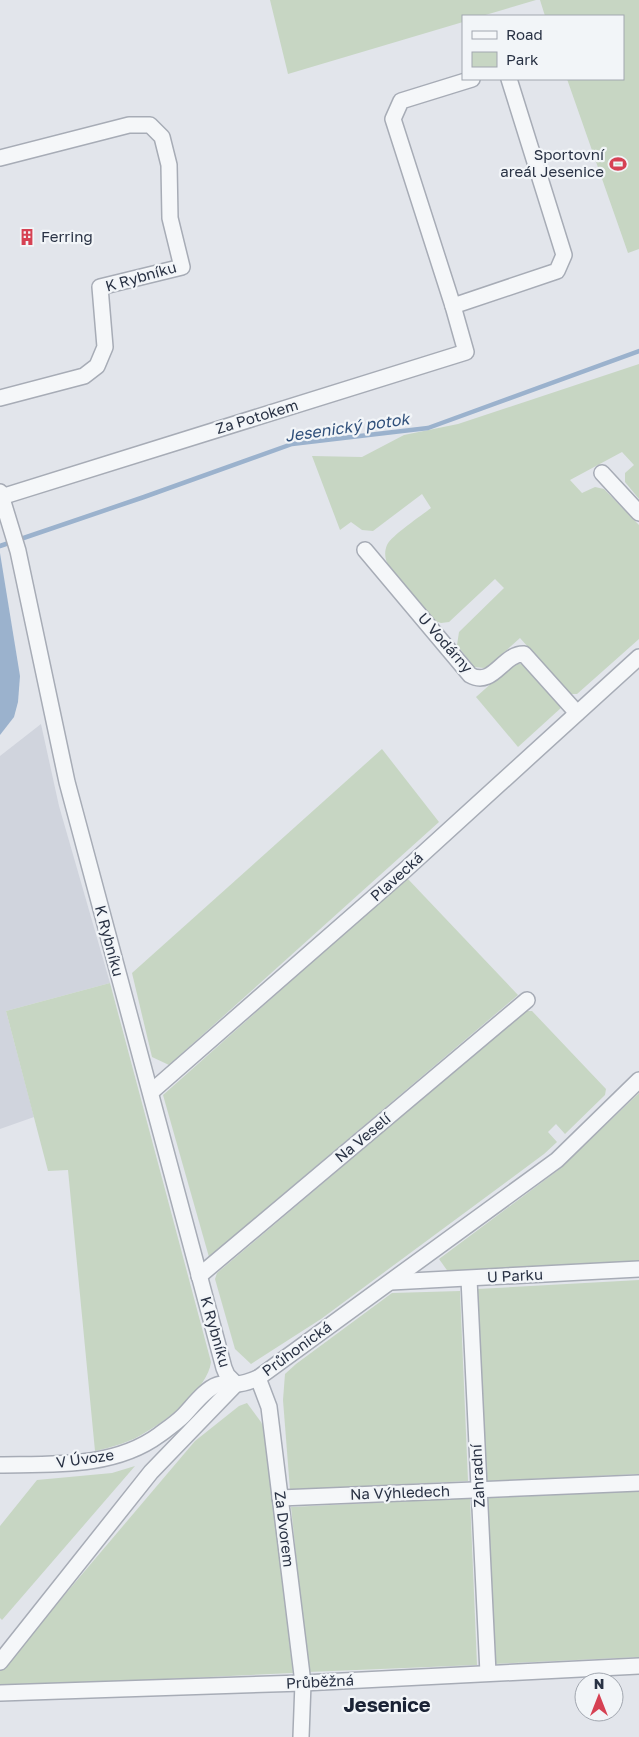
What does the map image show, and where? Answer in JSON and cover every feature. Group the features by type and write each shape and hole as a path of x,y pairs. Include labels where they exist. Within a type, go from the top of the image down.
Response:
{"street":[{"name":"Za Potokem","path":"1,495 466,352 393,119 401,101 469,80"},
{"path":"453,306 557,270 564,255 509,80"},
{"name":"K Rybníku","path":"0,158 129,125 150,125 162,136 168,166 170,218 182,267 100,287 104,347 97,366 84,376 0,398"},
{"path":"602,472 639,513"},
{"name":"K Rybníku","path":"1,495 18,551 67,782 224,1368 227,1375 236,1384"},
{"name":"U Vodárny","path":"365,550 470,675 476,678 484,678 512,656 518,653 524,654 577,713"},
{"name":"Plavecká","path":"151,1092 405,870 639,656"},
{"name":"Na Veselí","path":"199,1276 527,1000"},
{"name":"Průhonická","path":"236,1384 258,1378 557,1160 639,1080"},
{"name":"U Parku","path":"392,1282 639,1269"},
{"name":"Zahradní","path":"469,1279 488,1673"},
{"name":"Za Dvorem","path":"258,1378 269,1407 303,1683 301,1737"},
{"name":"V Úvoze","path":"0,1465 87,1461 109,1458 146,1444 182,1417 214,1387 221,1384 236,1384"},
{"path":"0,1662 151,1472 236,1384"},
{"name":"Na Výhledech","path":"280,1498 639,1483"},
{"name":"Průběžná","path":"0,1693 303,1683 639,1666"}],"shaded area":[{"path":"41,724 59,806 110,983 6,1011 34,1117 0,1129 0,756"}],"green space":[{"path":"270,0 536,0 485,15 462,15 462,22 288,74"},
{"name":"Sportovní areál Jesenice","path":"540,0 639,0 639,249 628,253 567,80 624,80 624,15 545,15"},
{"path":"639,364 639,499 625,482 625,473 634,465 622,452 570,480 582,493 595,487 604,489 639,525 639,639 577,694 570,694 520,638 489,666 484,668 474,667 457,645 459,632 504,588 495,579 449,622 441,623 435,621 388,565 385,555 390,541 400,531 431,508 422,494 373,531 362,530 351,522 340,530 312,456 362,457 404,435 458,424"},
{"path":"513,664 525,665 562,707 518,747 476,697"},
{"path":"382,749 439,822 169,1065 152,1057 132,973"},
{"path":"407,878 518,995 209,1257 163,1095"},
{"path":"110,983 211,1362 203,1382 186,1402 165,1420 134,1439 95,1451 68,1170 48,1171 6,1011"},
{"path":"526,1011 532,1011 606,1089 605,1095 565,1134 556,1124 548,1132 557,1142 544,1154 321,1319 251,1364 235,1349 215,1279 217,1273"},
{"path":"639,1093 639,1263 449,1273 439,1259 557,1171"},
{"path":"639,1280 639,1474 486,1481 477,1289"},
{"path":"460,1291 468,1481 290,1490 283,1400 285,1374 392,1293"},
{"path":"247,1403 264,1428 293,1673 0,1687 0,1671 195,1441 239,1406"},
{"path":"135,1466 2,1620 0,1618 0,1526 37,1480 112,1473"},
{"path":"639,1491 639,1657 494,1664 487,1498"},
{"path":"470,1498 477,1665 308,1672 291,1507"}],"water":[{"path":"0,553 20,676 18,702 14,717 0,735"}],"waterway":[{"name":"Jesenický potok","path":"0,546 292,444 428,428 639,351"}],"place":[{"name":"Sportovní areál Jesenice","path":"618,164"},
{"name":"Ferring","path":"27,237"}],"district":[{"name":"Jesenice","path":"387,1705"}]}
